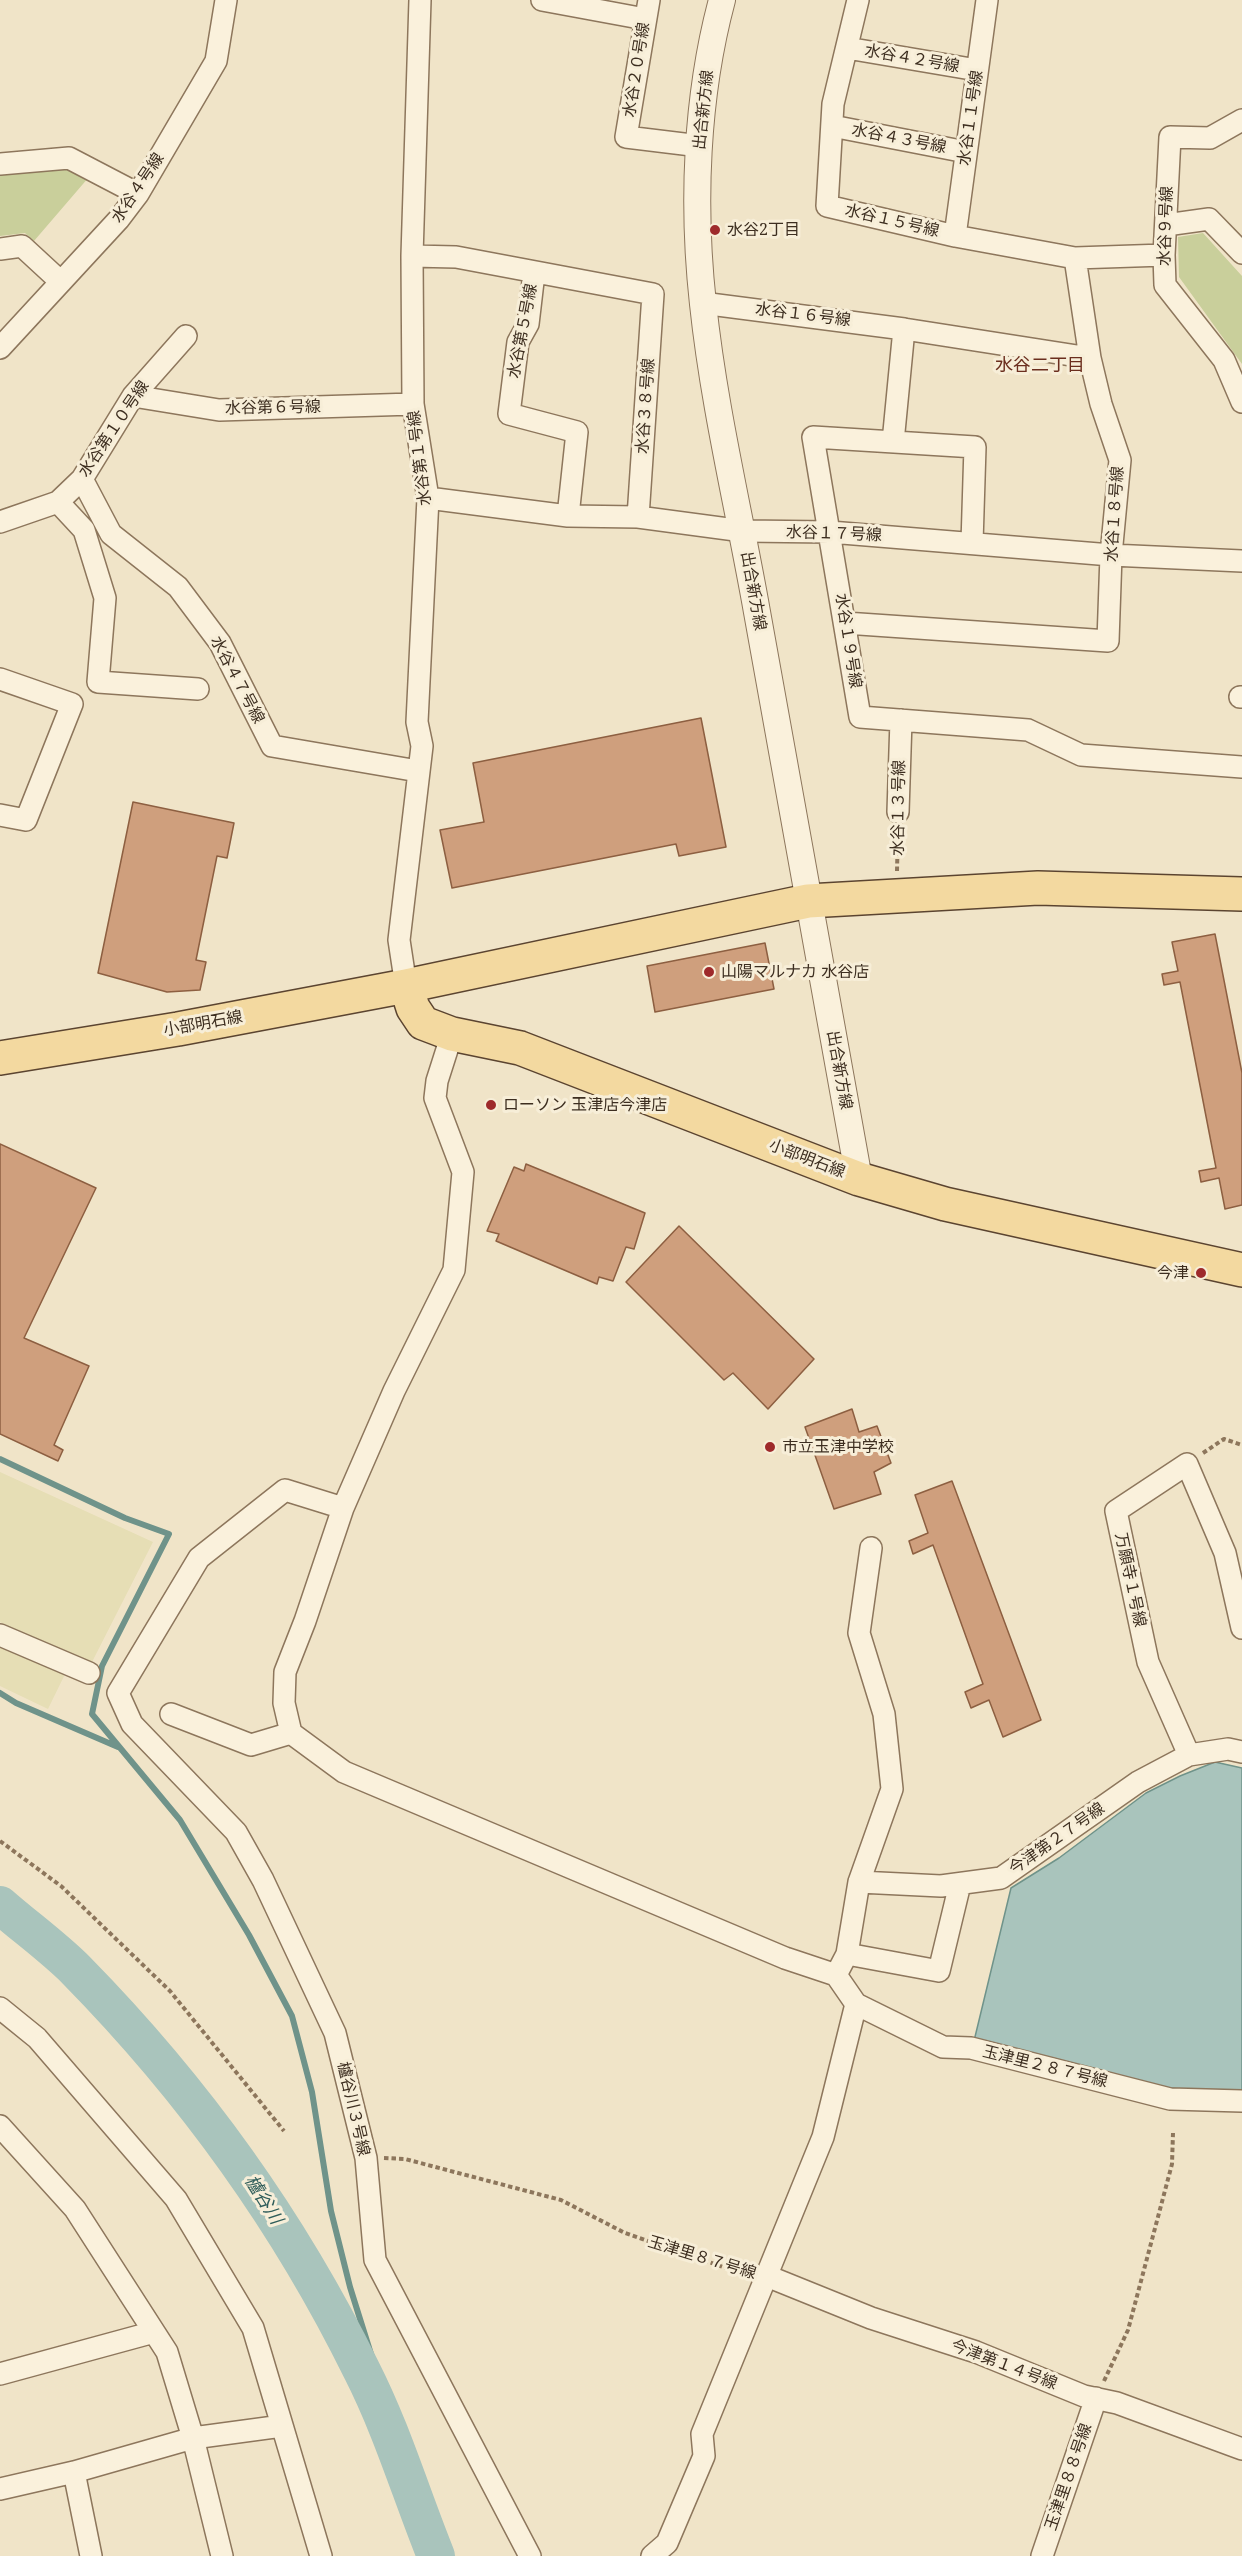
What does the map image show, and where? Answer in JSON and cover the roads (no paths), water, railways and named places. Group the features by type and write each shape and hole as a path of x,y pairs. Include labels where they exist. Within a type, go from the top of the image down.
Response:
{"main road":[{"name":"小部明石線","path":"0,1058 178,1029 406,986 808,901 1038,888 1242,894"},
{"name":"小部明石線","path":"406,986 413,1008 423,1023 452,1034 520,1048 859,1179 945,1204 1242,1270"}],"street":[{"name":"水谷４号線","path":"0,348 119,219 138,195 216,61 226,0"},
{"name":"水谷第１号線","path":"406,986 399,940 422,746 417,722 428,498 413,404 412,256 420,0"},
{"path":"542,0 647,10"},
{"name":"出合新方線","path":"722,0 707,76 700,146 698,219 702,303 712,374 743,531 859,1179"},
{"name":"水谷１５号線","path":"858,0 833,104 827,206 955,236 1075,258 1164,255"},
{"name":"水谷１１号線","path":"955,236 987,0"},
{"name":"水谷２０号線","path":"647,10 626,137 700,146"},
{"name":"水谷４２号線","path":"847,48 977,70"},
{"name":"水谷９号線","path":"1242,120 1210,138 1170,137 1164,255 1165,285 1224,360 1242,402"},
{"name":"水谷４３号線","path":"832,126 966,152"},
{"path":"0,164 69,158 138,195"},
{"path":"1166,225 1209,219 1242,254"},
{"path":"0,249 22,246 61,282"},
{"path":"412,256 456,257 534,273"},
{"name":"水谷１８号線","path":"845,623 1108,641 1111,555 1120,460 1101,404 1090,358 1075,258"},
{"name":"水谷３８号線","path":"534,273 653,294 638,517"},
{"name":"水谷第５号線","path":"534,273 528,324 518,342 508,414 577,432 568,516"},
{"name":"水谷１６号線","path":"702,303 904,329"},
{"path":"893,442 904,329 1090,358"},
{"name":"水谷第１０号線","path":"0,522 58,502 82,478 133,396 186,336"},
{"name":"水谷第６号線","path":"133,396 219,410 413,404"},
{"name":"水谷１９号線","path":"972,543 975,447 813,437 860,717 1028,730 1081,755 1242,766"},
{"name":"水谷４７号線","path":"82,478 111,534 178,587 220,643 272,746 418,771"},
{"name":"水谷１７号線","path":"428,498 568,516 638,517 743,531 830,532 1111,555 1242,561"},
{"path":"58,502 84,530 105,598 98,682 198,688"},
{"path":"0,679 72,704 26,820 0,815"},
{"name":"水谷１３号線","path":"898,812 901,720"},
{"path":"452,1034 437,1081 435,1098 463,1172 454,1270 394,1391 343,1508 305,1622 285,1672 284,1703 291,1733 344,1772 785,1958 836,1975 856,2004"},
{"name":"万願寺１号線","path":"1189,1755 1148,1662 1116,1511 1187,1464 1225,1554 1242,1628"},
{"name":"櫨谷川３号線","path":"343,1508 285,1490 199,1558 118,1693 132,1724 236,1832 263,1880 335,2033 366,2158 375,2260 530,2556"},
{"path":"836,1975 847,1954 859,1882 892,1789 884,1714 859,1633 871,1548"},
{"path":"0,1635 89,1673"},
{"path":"171,1714 251,1745 291,1733"},
{"name":"今津第２７号線","path":"859,1882 942,1886 1002,1878 1138,1782 1189,1755 1228,1749 1242,1752"},
{"path":"847,1954 939,1971 960,1884"},
{"name":"玉津里２８７号線","path":"856,2004 943,2047 971,2049 1170,2099 1242,2101"},
{"name":"玉津里８７号線","path":"767,2276 823,2137 856,2004"},
{"path":"0,2008 37,2038 176,2199 253,2328 321,2556"},
{"path":"0,2126 75,2210 167,2352 193,2438 222,2556"},
{"path":"652,2556 667,2543 704,2457 702,2434 767,2276"},
{"name":"今津第１４号線","path":"767,2276 871,2318 976,2352 1084,2396 1117,2403 1242,2449"},
{"path":"0,2374 154,2332"},
{"name":"玉津里８８号線","path":"1042,2556 1096,2398"},
{"path":"0,2489 74,2472 193,2438 282,2426"},
{"path":"74,2472 91,2556"}],"water":[{"path":"1215,1762 1242,1768 1242,2091 1190,2090 1151,2086 974,2041 1011,1888 1059,1858 1146,1793"}],"waterway":[{"path":"0,1459 125,1518 169,1534 102,1666 92,1714 180,1820 249,1935 292,2016 312,2092 331,2211 350,2287 376,2370 379,2407"},
{"path":"0,1693 16,1703 118,1747"},
{"name":"櫨谷川","path":"0,1905 76,1970 119,2015 198,2109 270,2210 334,2316 373,2393 436,2556"}],"place":[{"name":"水谷2丁目","path":"715,230"},
{"name":"山陽マルナカ 水谷店","path":"709,972"},
{"name":"ローソン 玉津店今津店","path":"491,1105"},
{"name":"今津","path":"1201,1273"},
{"name":"市立玉津中学校","path":"770,1447"}],"district":[{"name":"水谷二丁目","path":"1040,366"}]}
